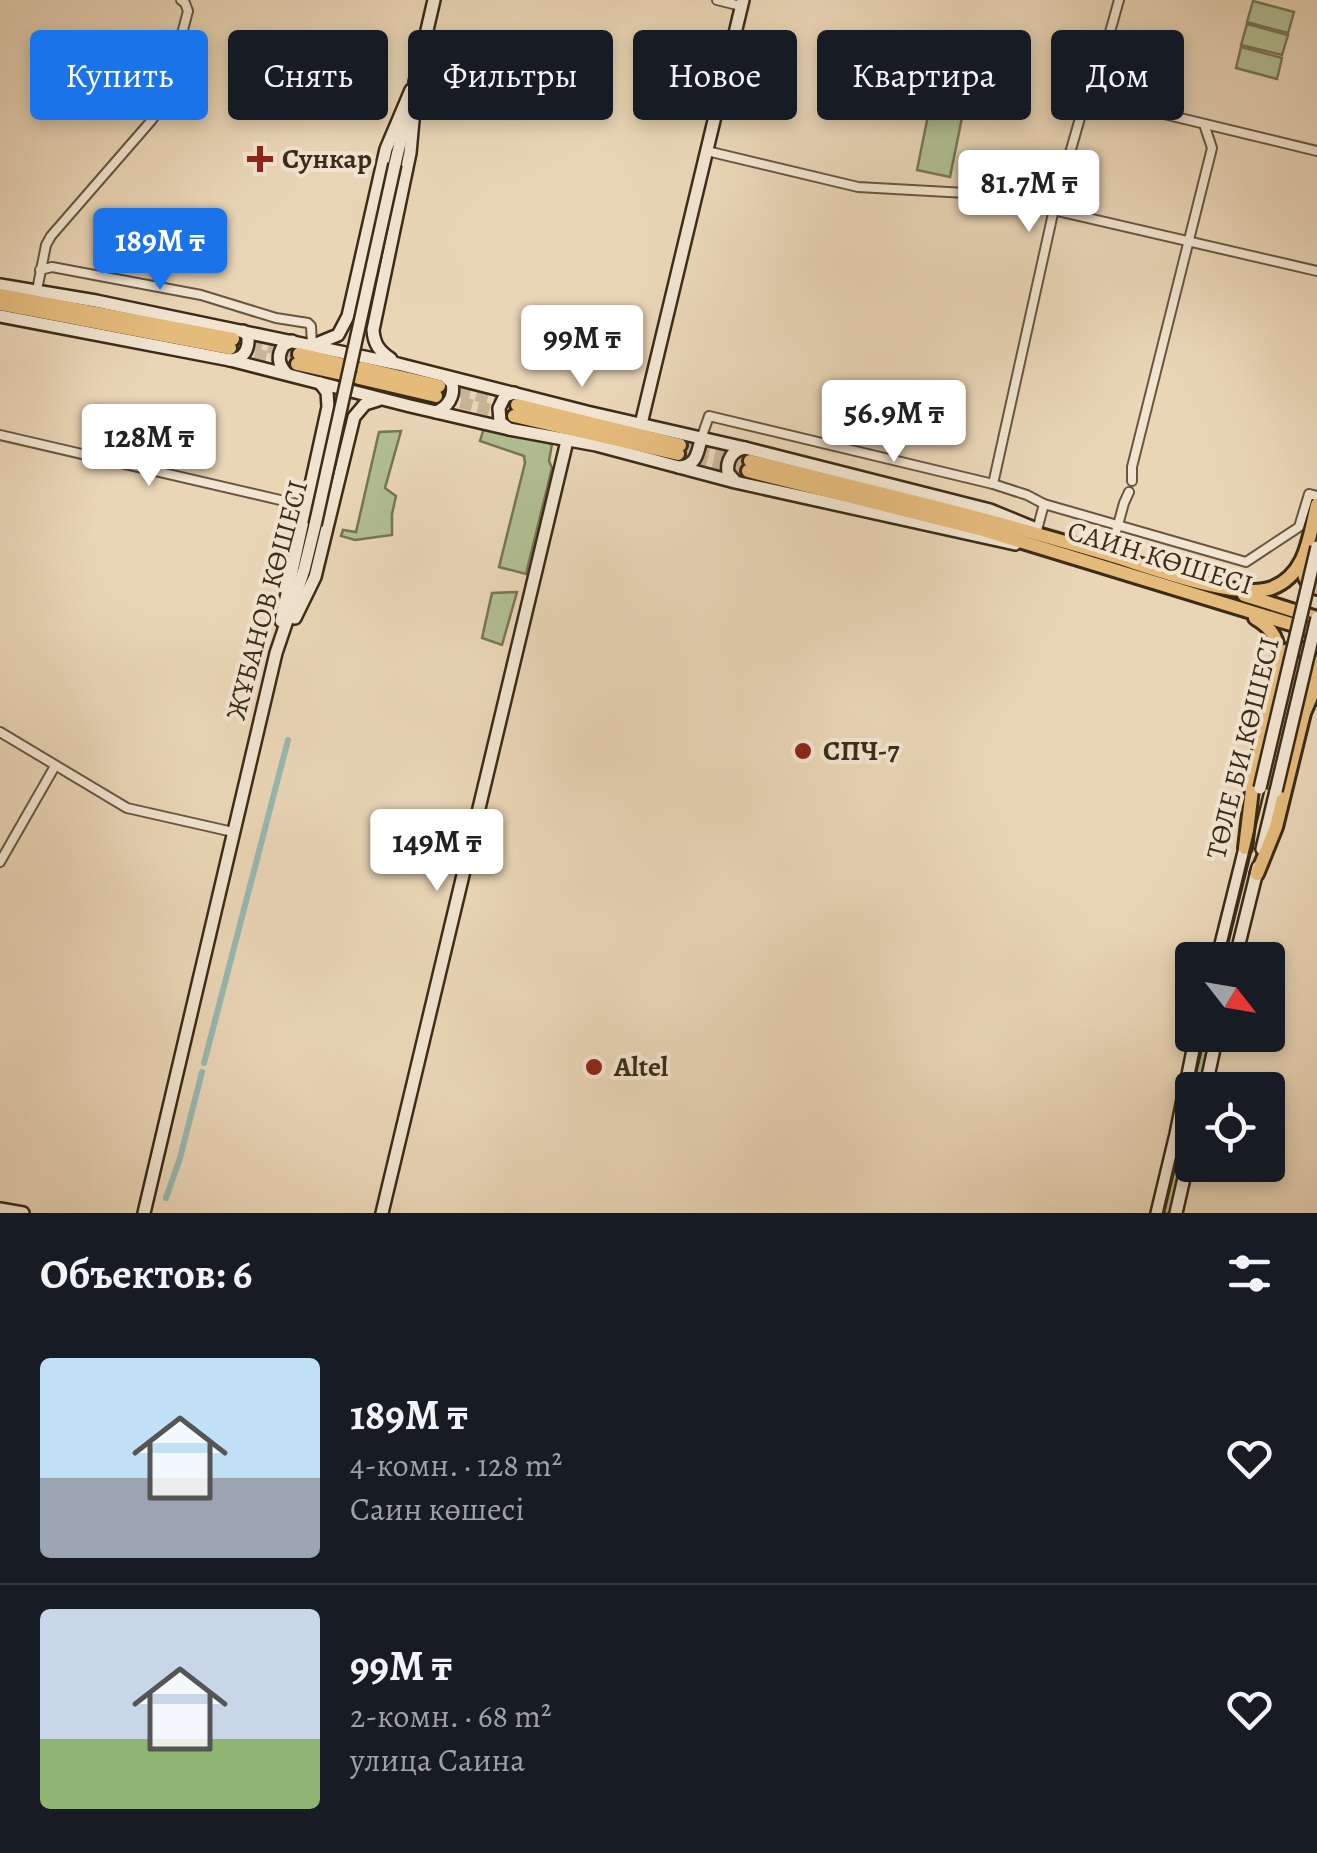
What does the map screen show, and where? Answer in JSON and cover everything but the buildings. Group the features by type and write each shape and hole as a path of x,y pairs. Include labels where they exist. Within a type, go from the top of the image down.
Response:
{"main road":[{"name":"ЖҰБАНОВ КӨШЕСІ","path":"427,30 434,0"},
{"path":"641,424 742,3"},
{"path":"312,345 338,335 348,316 386,149 408,97"},
{"name":"ЖҰБАНОВ КӨШЕСІ","path":"144,1213 276,653 315,525 408,112"},
{"path":"398,364 381,352 373,330 410,152 413,120"},
{"name":"САИН КӨШЕСІ","path":"0,286 36,290 294,358 320,383 436,412 514,411 641,424 702,438 747,460 1317,632"},
{"name":"САИН КӨШЕСІ","path":"0,295 344,370"},
{"name":"САИН КӨШЕСІ","path":"0,304 234,344"},
{"name":"САИН КӨШЕСІ","path":"0,316 72,328 234,344"},
{"name":"САИН КӨШЕСІ","path":"294,358 312,345 398,364 440,386 514,411 678,456 735,482 984,539 1046,549"},
{"name":"САИН КӨШЕСІ","path":"360,373 440,386"},
{"path":"276,653 328,408 327,392 320,383"},
{"path":"436,412 452,396 452,383 440,386"},
{"path":"276,653 315,577 354,418 365,404 384,399"},
{"path":"514,411 566,441 678,456 686,467 693,462 702,438"},
{"path":"382,1213 566,441"},
{"path":"735,482 728,473 728,460 734,452 747,460"},
{"name":"САИН КӨШЕСІ","path":"747,460 990,510 1070,544"},
{"name":"САИН КӨШЕСІ","path":"747,460 1070,544"},
{"path":"1317,505 1304,578 1317,588"},
{"path":"1070,544 1208,584 1248,591 1266,590 1292,576 1311,549"},
{"name":"ТӨЛЕ БИ КӨШЕСІ","path":"1222,942 1260,788 1311,549"},
{"name":"САИН КӨШЕСІ","path":"1208,584 1317,618"},
{"path":"1221,602 1268,627 1278,641 1280,662"},
{"name":"ТӨЛЕ БИ КӨШЕСІ","path":"1240,942 1317,618"},
{"path":"1245,848 1254,772 1280,662 1286,651 1305,649 1313,666 1304,714 1276,827 1256,874"},
{"path":"1304,714 1317,682"},
{"path":"1225,928 1224,934 1229,938 1242,933"},
{"path":"1156,1213 1193,1052"},
{"path":"1176,1213 1183,1182"},
{"path":"0,1209 23,1213"}],"street":[{"path":"36,290 51,236 152,121 164,102 188,11 181,0"},
{"path":"717,0 742,3"},
{"path":"1110,30 1118,0"},
{"path":"1184,119 1317,151"},
{"path":"993,484 1054,209 1079,120"},
{"path":"1132,481 1132,467 1212,148 1204,124"},
{"path":"1212,148 1232,131"},
{"path":"708,150 858,186 984,194 1317,271"},
{"path":"40,270 52,267 201,295 308,324 312,345"},
{"path":"702,438 709,416 993,484 1044,504 1246,562 1299,527 1308,494 1317,496"},
{"path":"0,435 306,506"},
{"path":"1109,555 1130,492"},
{"path":"1037,530 1044,504"},
{"path":"0,732 126,808 233,832"},
{"path":"0,862 55,766"}],"green space":[{"path":"1253,1 1294,12 1288,33 1247,22"},
{"path":"1247,24 1288,35 1282,55 1241,45"},
{"path":"1241,47 1282,58 1277,79 1236,68"},
{"path":"927,120 962,120 950,177 917,170"},
{"path":"484,428 552,444 552,468 526,574 499,567 524,456 480,441"},
{"path":"401,431 385,488 396,496 392,535 355,540 341,536 343,530 356,532 379,432"},
{"path":"517,592 502,645 482,638 492,593"},
{"path":"1199,1052 1210,1052 1205,1072 1194,1072"},
{"path":"1175,1154 1175,1182 1179,1182 1172,1213 1161,1213"}],"waterway":[{"path":"204,1063 288,740"},
{"path":"166,1198 202,1072"}],"tunnel":[{"path":"233,339 299,354"},
{"path":"237,350 297,364"},
{"path":"441,387 509,403"},
{"path":"443,398 506,414"},
{"path":"680,445 750,461"},
{"path":"678,454 748,471"}],"tram line":[{"path":"1227,942 1317,574"},
{"path":"1163,1213 1201,1052"}],"place":[{"name":"Сункар","path":"260,159"},
{"name":"СПЧ-7","path":"803,751"},
{"name":"Altel","path":"594,1067"}]}
